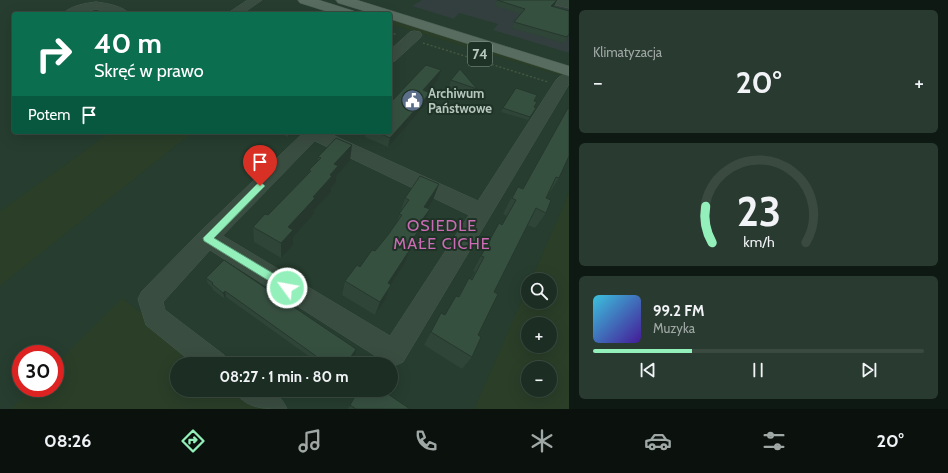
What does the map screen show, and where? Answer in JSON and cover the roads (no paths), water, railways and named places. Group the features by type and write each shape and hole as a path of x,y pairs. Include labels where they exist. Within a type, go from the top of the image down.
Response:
{"main road":[{"path":"305,0 343,12"},
{"name":"74","path":"343,0 382,12"},
{"name":"74","path":"392,15 566,80"},
{"name":"74","path":"392,28 413,37 566,80"}],"street":[{"path":"236,12 256,0"},
{"path":"550,0 569,4"},
{"path":"73,12 91,4 100,4 118,12"},
{"path":"392,56 413,37"},
{"path":"208,238 394,353 566,80"},
{"path":"206,357 155,317 150,299 208,238 313,134"},
{"path":"316,134 482,212"},
{"path":"257,397 273,409"}],"place":[{"name":"Archiwum Państwowe","path":"413,100"}],"district":[{"name":"OSIEDLE MAŁE CICHE","path":"442,234"}]}
